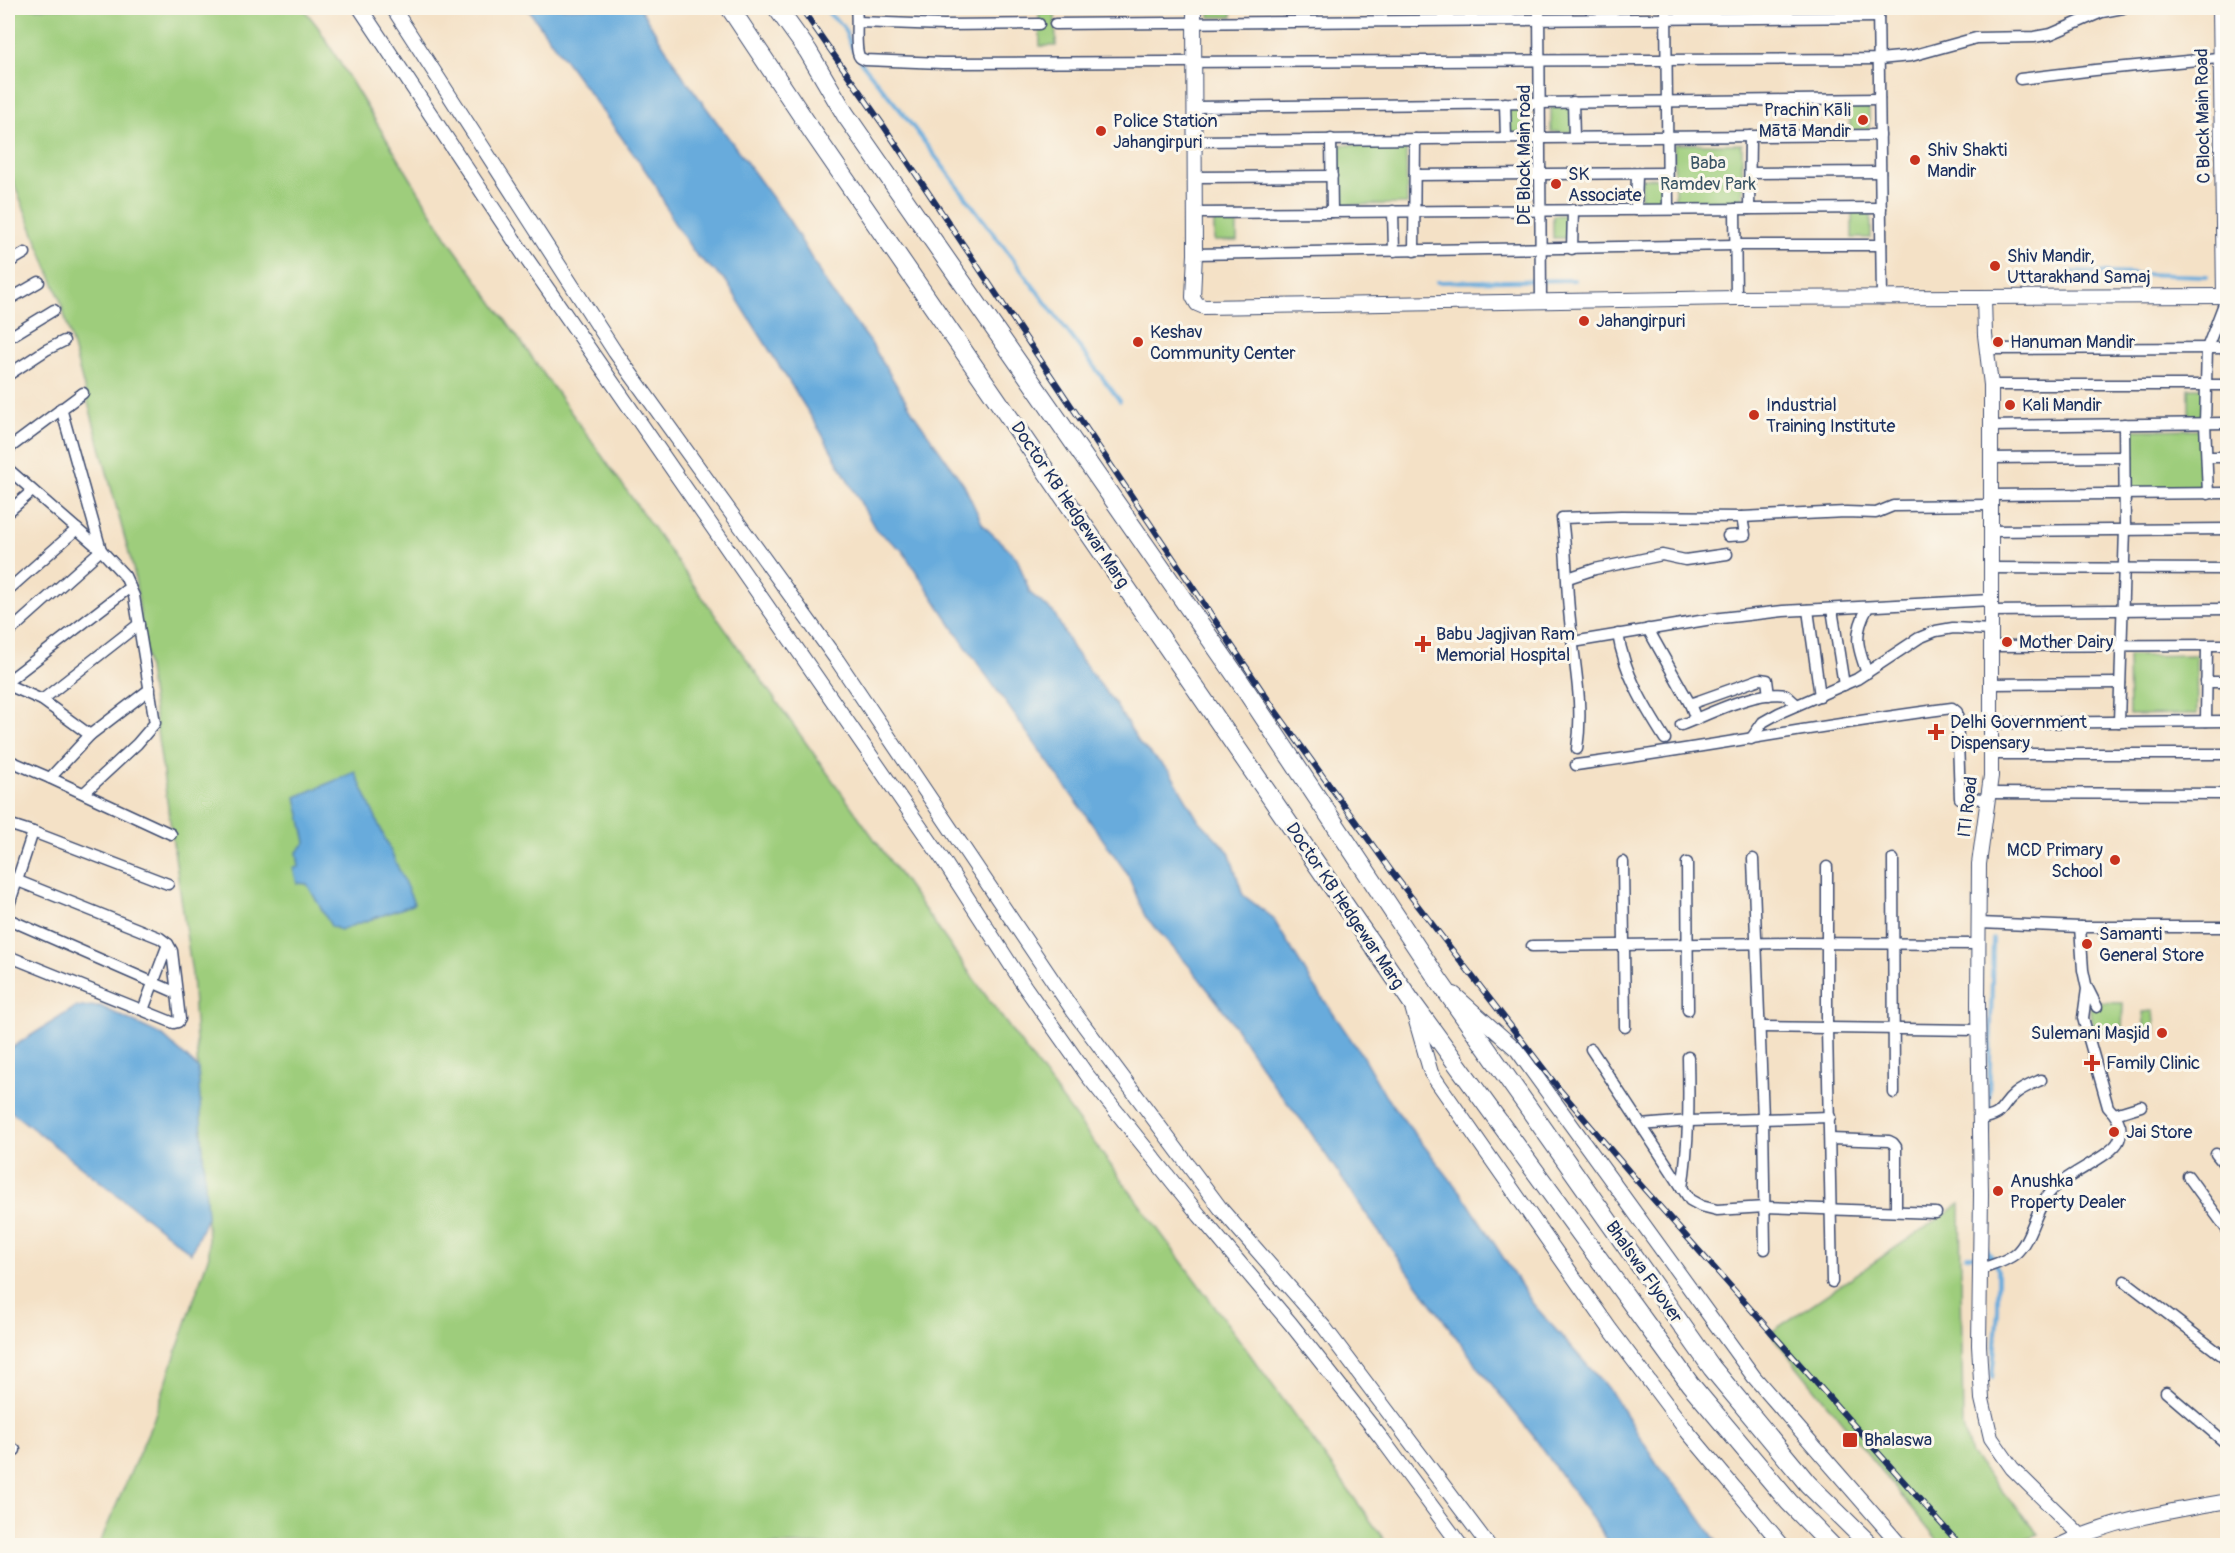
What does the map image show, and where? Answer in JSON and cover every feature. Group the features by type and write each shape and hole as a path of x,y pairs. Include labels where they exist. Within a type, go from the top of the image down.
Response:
{"highway":[{"name":"Doctor KB Hedgewar Marg","path":"730,8 821,144 1411,1001"},
{"name":"Doctor KB Hedgewar Marg","path":"777,8 808,51 845,114 1239,680 1439,981"},
{"name":"Bhalswa Flyover","path":"1439,981 1712,1368 1808,1484 1871,1545"},
{"name":"Bhalswa Flyover","path":"1411,1001 1690,1383 1789,1502 1832,1545"}],"street":[{"path":"360,8 524,255 942,860 1032,997 1088,1075 1321,1363 1461,1545"},
{"path":"393,8 615,352 837,660 1074,1012 1221,1209 1340,1347 1489,1545"},
{"path":"856,8 858,53 865,60 942,63 1879,59 1911,56 1976,38 2034,37 2051,34 2102,12 2123,8"},
{"path":"1194,8 1195,254 1193,297 1197,304 1204,307 1736,298 2226,296 2207,348 2205,423 2208,494"},
{"name":"DE Block Main road","path":"1539,8 1541,302"},
{"name":"C Block Main Road","path":"2220,8 2224,57 2226,296"},
{"path":"1055,24 1539,20 1666,13 1878,12 1882,299"},
{"path":"1666,13 1668,209"},
{"path":"858,22 944,25 1039,24"},
{"path":"2020,79 2224,57"},
{"path":"1194,107 1879,99"},
{"path":"1573,102 1574,137"},
{"path":"1505,103 1506,138"},
{"path":"1195,141 1880,135"},
{"path":"1749,209 1750,136"},
{"path":"1414,251 1415,139"},
{"path":"1331,140 1332,212"},
{"path":"1750,173 1880,172"},
{"path":"1415,175 1667,173"},
{"path":"1636,210 1637,174"},
{"path":"1195,177 1332,176"},
{"path":"8,199 8,206"},
{"path":"1195,213 1881,208"},
{"path":"1736,209 1736,298"},
{"path":"1572,249 1573,210"},
{"path":"1394,211 1394,251"},
{"path":"1195,254 1735,245 1881,245"},
{"path":"8,263 25,253"},
{"path":"8,300 39,282"},
{"name":"ITI Road","path":"1984,297 1985,335 1991,385 1991,754 1979,864 1978,1030 1981,1260 1978,1345 1982,1399 1991,1438 2012,1468 2080,1535"},
{"path":"8,338 54,310"},
{"path":"8,375 64,341"},
{"path":"1988,349 2228,348"},
{"path":"1991,385 2228,385"},
{"path":"8,449 82,393"},
{"path":"61,408 101,550"},
{"path":"1991,426 2228,423"},
{"path":"2119,722 2125,529 2124,424"},
{"path":"1991,458 2124,457"},
{"path":"2207,457 2228,457"},
{"path":"8,470 101,550 125,576 139,624 155,718 154,727 84,793"},
{"path":"8,512 32,492"},
{"path":"1577,749 1581,706 1570,622 1562,518 1597,516 1742,517 1846,512 1876,513 1893,506 1991,500 2124,494 2228,494"},
{"path":"1728,536 1745,535 1742,517"},
{"path":"8,590 76,529"},
{"path":"1991,531 2228,529"},
{"path":"8,633 101,550"},
{"path":"1568,578 1595,569 1662,555 1685,560 1727,554"},
{"path":"1991,568 2228,569"},
{"path":"90,735 42,700 8,683 130,588"},
{"path":"1573,642 1712,619 1808,610 1991,606 2228,609"},
{"path":"1867,673 1857,642 1861,620 1868,608"},
{"path":"1832,609 1844,685"},
{"path":"1808,610 1820,696"},
{"path":"42,700 139,624"},
{"path":"1750,739 1763,722 1867,673 1919,638 1936,631 1953,628 1990,630"},
{"path":"1648,629 1696,719"},
{"path":"1618,634 1626,668 1646,710 1665,739"},
{"path":"1991,646 2228,645"},
{"path":"2206,646 2206,721"},
{"path":"1690,704 1760,679 1767,680 1769,695"},
{"path":"2206,682 2228,682"},
{"path":"1990,684 2120,683"},
{"path":"50,778 90,735 150,689"},
{"path":"1681,725 1727,707 1769,695 1786,695 1797,705"},
{"path":"1576,765 1902,714 1955,709 1957,712 1960,798 2228,794"},
{"path":"1991,723 2228,721"},
{"path":"1991,754 2228,754"},
{"path":"8,760 171,834"},
{"path":"8,824 168,884"},
{"path":"8,908 12,879 33,832"},
{"path":"1753,859 1763,1118 1765,1249"},
{"path":"1893,859 1893,1093"},
{"path":"1623,862 1625,1027"},
{"path":"1687,863 1688,1010"},
{"path":"1827,867 1827,1028 1832,1282"},
{"path":"8,956 174,1023 180,1019 172,951 168,944 160,938 12,879"},
{"path":"8,919 177,993"},
{"path":"1979,923 2080,927 2228,927"},
{"path":"2080,927 2083,970 2087,989 2097,1007"},
{"path":"1532,946 1755,943 1978,944"},
{"path":"143,1010 168,944"},
{"path":"1439,981 1517,1050 1754,1377 1901,1545"},
{"path":"1981,1260 2014,1255 2020,1248 2040,1206 2052,1190 2068,1176 2115,1148 2120,1139 2121,1129 2115,1114 2108,1107 2083,1018 2087,989"},
{"path":"1411,1001 1431,1073 1610,1329 1686,1430 1783,1545"},
{"path":"1760,1027 1978,1030"},
{"path":"1591,1049 1690,1200 1701,1206 1717,1210 1765,1207 1936,1213"},
{"path":"1682,1188 1688,1150 1688,1057"},
{"path":"1980,1119 2000,1113 2012,1096 2041,1080"},
{"path":"2115,1114 2142,1106"},
{"path":"1641,1125 1689,1121 1830,1117"},
{"path":"1830,1139 1893,1143 1896,1147 1896,1211"},
{"path":"2216,1154 2228,1169"},
{"path":"2188,1176 2228,1231"},
{"path":"2125,1281 2228,1360"},
{"path":"1321,1363 1340,1347"},
{"path":"2166,1392 2228,1445"},
{"path":"2058,1545 2080,1535 2146,1515 2228,1501"}],"green space":[{"path":"8,8 303,8 318,27 447,238 981,989 1388,1545 99,1545 153,1421 209,1255 192,974 134,572 60,299 8,168"},
{"path":"1039,8 1055,8 1056,46 1040,46"},
{"path":"1209,8 1232,8 1232,17 1209,17"},
{"path":"1849,104 1869,104 1869,131 1850,131"},
{"path":"1571,106 1572,132 1551,132 1551,107"},
{"path":"1528,107 1529,133 1509,133 1508,108"},
{"name":"Baba Ramdev Park","path":"1674,144 1742,144 1743,203 1675,204"},
{"path":"1338,145 1406,145 1407,204 1339,205"},
{"path":"1641,178 1661,178 1661,203 1641,202"},
{"path":"1852,211 1871,211 1871,238 1852,238"},
{"path":"1214,215 1237,215 1237,241 1214,241"},
{"path":"1553,215 1569,215 1568,238 1553,238"},
{"path":"2223,317 2227,317 2227,342 2221,342"},
{"path":"2189,388 2204,388 2204,420 2189,420"},
{"path":"2202,429 2203,488 2129,489 2129,430"},
{"path":"2196,655 2197,714 2129,715 2128,656"},
{"path":"2090,1002 2123,1003 2122,1033 2093,1033"},
{"path":"2154,1011 2156,1033 2145,1034 2143,1012"},
{"path":"1960,1204 1963,1427 1971,1455 2039,1534 2009,1545 1941,1545 1770,1333"}],"water":[{"path":"527,8 640,8 683,76 789,220 830,290 869,340 914,414 964,485 983,525 1017,558 1030,593 1054,613 1073,649 1115,704 1140,744 1170,772 1197,818 1229,852 1243,895 1272,917 1311,981 1363,1057 1386,1097 1467,1201 1533,1304 1611,1392 1661,1470 1686,1498 1719,1545 1611,1545 1534,1437 1482,1372 1376,1228 1307,1127 1274,1086 1225,1012 1191,968 1145,916 1127,873 964,644 902,550 876,530 819,429 726,281 696,255 673,221 656,186 641,164"},
{"path":"355,772 414,903 340,930 331,926 307,884 297,883 293,868 299,867 297,852 306,842 296,797"},
{"path":"100,1006 163,1036 198,1068 207,1217 191,1253 8,1109 8,1050 76,1007"}],"waterway":[{"path":"826,8 830,15 843,26 853,50"},
{"path":"860,61 901,111 1120,401"},
{"path":"2070,272 2207,276"},
{"path":"1437,282 1574,280"},
{"path":"1987,1180 1993,939"},
{"path":"1986,1248 1998,1269 1998,1311 1992,1378"},
{"path":"1967,1256 1992,1256"}],"railway":[{"path":"801,8 883,125 1275,710 1392,872 1560,1090 1638,1182 1961,1546"}],"place":[{"name":"Prachin Kāli Mātā Mandir","path":"1863,120"},
{"name":"Police Station Jahangirpuri","path":"1101,131"},
{"name":"Shiv Shakti Mandir","path":"1915,160"},
{"name":"SK Associate","path":"1556,184"},
{"name":"Shiv Mandir, Uttarakhand Samaj","path":"1995,266"},
{"name":"Jahangirpuri","path":"1584,321"},
{"name":"Keshav Community Center","path":"1138,342"},
{"name":"Hanuman Mandir","path":"1998,342"},
{"name":"Kali Mandir","path":"2010,405"},
{"name":"Industrial Training Institute","path":"1754,415"},
{"name":"Mother Dairy","path":"2007,642"},
{"name":"Babu Jagjivan Ram Memorial Hospital","path":"1423,644"},
{"name":"Delhi Government Dispensary","path":"1936,732"},
{"name":"MCD Primary School","path":"2115,860"},
{"name":"Samanti General Store","path":"2087,944"},
{"name":"Sulemani Masjid","path":"2162,1033"},
{"name":"Family Clinic","path":"2092,1063"},
{"name":"Jai Store","path":"2114,1132"},
{"name":"Anushka Property Dealer","path":"1998,1191"},
{"name":"Bhalaswa","path":"1850,1440"}]}
